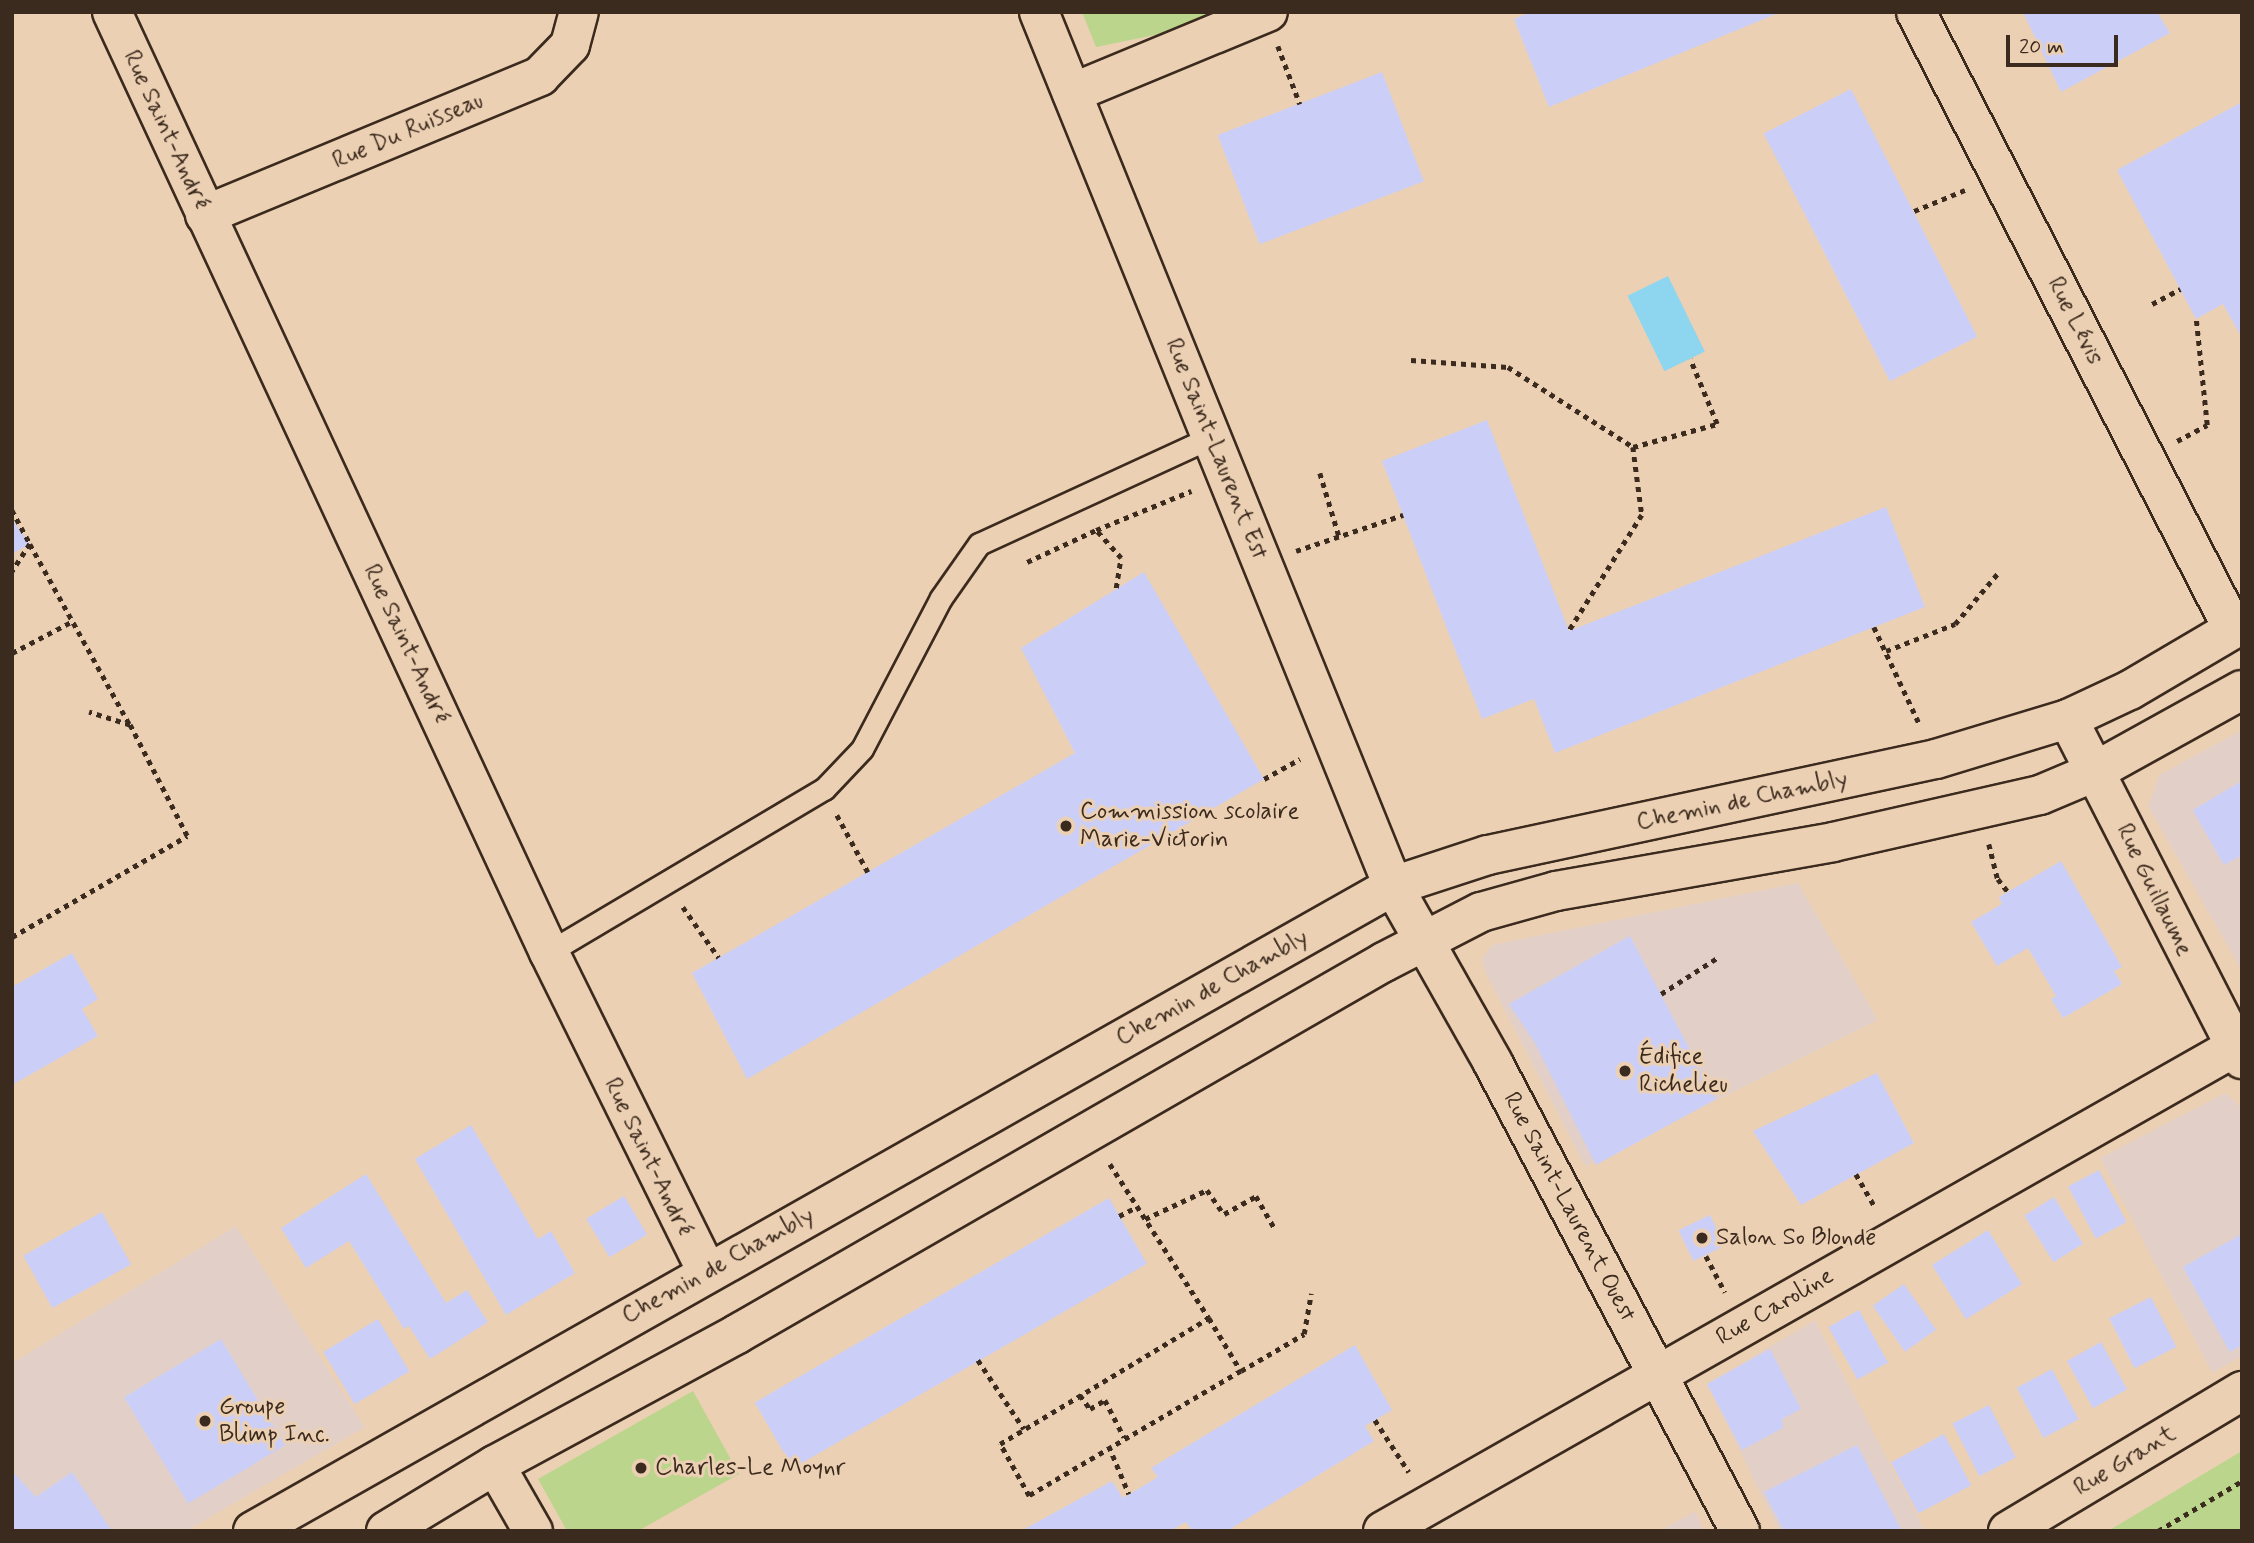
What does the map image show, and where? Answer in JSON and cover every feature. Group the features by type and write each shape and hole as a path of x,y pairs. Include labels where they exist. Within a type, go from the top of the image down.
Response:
{"street":[{"name":"Rue Saint-André","path":"112,12 549,952 707,1272"},
{"name":"Rue Du Ruisseau","path":"205,215 540,76 570,45 579,12"},
{"name":"Rue Saint-Laurent Est","path":"1039,12 1393,886"},
{"name":"Rue Lévis","path":"1916,12 2146,458 2237,627"},
{"path":"1072,93 1267,13"},
{"name":"Chemin de Chambly","path":"253,1531 1393,886 1488,855 1936,759 2068,719 2130,690 2237,627"},
{"path":"386,1531 495,1465 737,1334 1424,941 1481,912 1556,891 1833,842 2040,795 2092,773 2242,690"},
{"name":"Rue Guillaume","path":"2068,719 2092,773 2120,817 2239,1050"},
{"name":"Rue Saint-Laurent Ouest","path":"1393,886 1658,1374 1740,1531"},
{"name":"Rue Caroline","path":"1383,1531 1658,1374 2239,1050"},
{"name":"Rue Grant","path":"2008,1531 2242,1391"},
{"path":"495,1465 533,1531"}],"lane":[{"path":"549,952 824,789 862,749 940,598 979,544 1212,437"}],"path":[{"path":"1267,13 1300,104"},
{"path":"1914,211 2000,176"},
{"path":"2152,304 2180,289"},
{"path":"2146,458 2207,425 2196,319"},
{"path":"1411,360 1508,368 1633,447 1717,424 1690,359"},
{"path":"1569,631 1642,515 1633,447"},
{"path":"1320,473 1339,536"},
{"path":"1027,562 1096,530 1227,477"},
{"path":"12,510 130,725 187,836 12,937"},
{"path":"1262,562 1403,515"},
{"path":"1096,530 1121,558 1116,588"},
{"path":"12,572 30,544"},
{"path":"1886,652 1955,624 1999,572"},
{"path":"12,653 73,621"},
{"path":"1874,627 1936,759"},
{"path":"89,712 130,725"},
{"path":"824,789 868,872"},
{"path":"1980,810 1998,879 2008,892"},
{"path":"666,884 719,958"},
{"path":"1661,994 1717,958"},
{"path":"1088,1132 1241,1371"},
{"path":"1145,1219 1207,1190 1224,1214 1256,1196 1275,1229"},
{"path":"1119,1216 1137,1207"},
{"path":"1209,1318 1000,1444 1029,1496 1124,1437 1304,1334 1311,1294"},
{"path":"978,1360 1024,1429"},
{"path":"1080,1395 1090,1409 1105,1400 1124,1437"},
{"path":"1375,1420 1430,1503"},
{"path":"1109,1446 1129,1494"},
{"path":"2158,1531 2242,1481"}],"shaded area":[{"path":"2242,730 2242,971 2148,806 2159,775"},
{"path":"1798,883 1878,1020 1585,1166 1486,974 1482,959 1492,945"},
{"path":"2225,1093 2242,1108 2242,1356 2212,1373 2100,1158"},
{"path":"236,1226 365,1427 186,1531 12,1531 12,1363"},
{"path":"1815,1320 1925,1531 1779,1531 1707,1384"},
{"path":"1696,1511 1703,1531 1659,1531"}],"green space":[{"path":"1082,12 1268,12 1096,47"},
{"path":"693,1391 739,1474 638,1531 567,1531 538,1479"},
{"path":"2242,1451 2242,1531 2108,1531"}],"water":[{"path":"1668,276 1705,351 1664,371 1628,296"}],"building":[{"path":"1530,12 1781,12 1549,107 1514,19"},
{"path":"2023,12 2157,12 2170,33 2061,92"},
{"path":"1382,72 1424,181 1260,244 1218,135"},
{"path":"1851,89 1977,337 1890,381 1764,133"},
{"path":"2242,102 2242,338 2223,304 2196,319 2117,170"},
{"path":"1487,420 1569,631 1886,507 1925,607 1555,753 1534,699 1482,719 1382,461"},
{"path":"12,519 30,544 12,554"},
{"name":"Commission scolaire Marie-Victorin","path":"1144,572 1264,779 747,1079 692,973 1075,753 1021,648"},
{"path":"2242,781 2242,855 2224,865 2193,810"},
{"path":"2061,861 2122,967 2114,971 2122,984 2063,1018 2051,999 2056,996 2028,948 1997,966 1971,922 2002,904 1999,897"},
{"name":"Édifice Richelieu","path":"1630,936 1716,1099 1596,1165 1535,1043 1509,1004"},
{"path":"72,953 98,999 82,1009 98,1036 12,1085 12,987"},
{"path":"1877,1073 1914,1143 1801,1205 1753,1131"},
{"path":"471,1125 538,1239 551,1231 575,1273 506,1315 415,1159"},
{"path":"2099,1170 2127,1222 2096,1239 2068,1186"},
{"path":"366,1174 446,1303 467,1290 488,1322 430,1359 409,1326 404,1329 349,1241 306,1268 281,1228"},
{"path":"624,1196 647,1235 609,1257 586,1219"},
{"path":"2054,1197 2083,1244 2053,1262 2024,1216"},
{"path":"1109,1198 1147,1264 793,1468 755,1402"},
{"path":"102,1212 131,1264 52,1308 23,1256"},
{"name":"Salon So Blonde","path":"1710,1215 1725,1246 1693,1261 1679,1230"},
{"path":"1988,1230 2022,1284 1966,1319 1932,1265"},
{"path":"2242,1234 2242,1345 2230,1352 2183,1267"},
{"path":"1904,1284 1936,1330 1905,1352 1873,1306"},
{"path":"2151,1297 2176,1347 2135,1368 2109,1318"},
{"path":"1859,1310 1888,1362 1857,1379 1828,1327"},
{"path":"378,1319 409,1371 355,1404 323,1352"},
{"name":"Groupe Blimp Inc.","path":"221,1339 285,1445 188,1503 124,1397"},
{"path":"2101,1342 2127,1389 2093,1408 2067,1361"},
{"path":"1355,1345 1392,1410 1365,1426 1374,1441 1227,1531 1192,1531 1186,1522 1170,1531 1021,1531 1112,1481 1123,1498 1158,1477 1151,1468"},
{"path":"1770,1349 1801,1409 1782,1419 1783,1428 1742,1450 1707,1384"},
{"path":"2052,1369 2079,1419 2043,1438 2017,1388"},
{"path":"1989,1405 2016,1458 1979,1476 1952,1424"},
{"path":"1944,1434 1971,1485 1918,1513 1891,1462"},
{"path":"1857,1445 1902,1531 1784,1531 1764,1492"},
{"path":"12,1471 36,1497 72,1472 112,1531 12,1531"}],"place":[{"name":"Commission scolaire Marie-Victorin","path":"1066,826"},
{"name":"Édifice Richelieu","path":"1625,1071"},
{"name":"Salon So Blonde","path":"1702,1238"},
{"name":"Groupe Blimp Inc.","path":"205,1421"},
{"name":"Charles-Le Moynr","path":"641,1468"}]}
